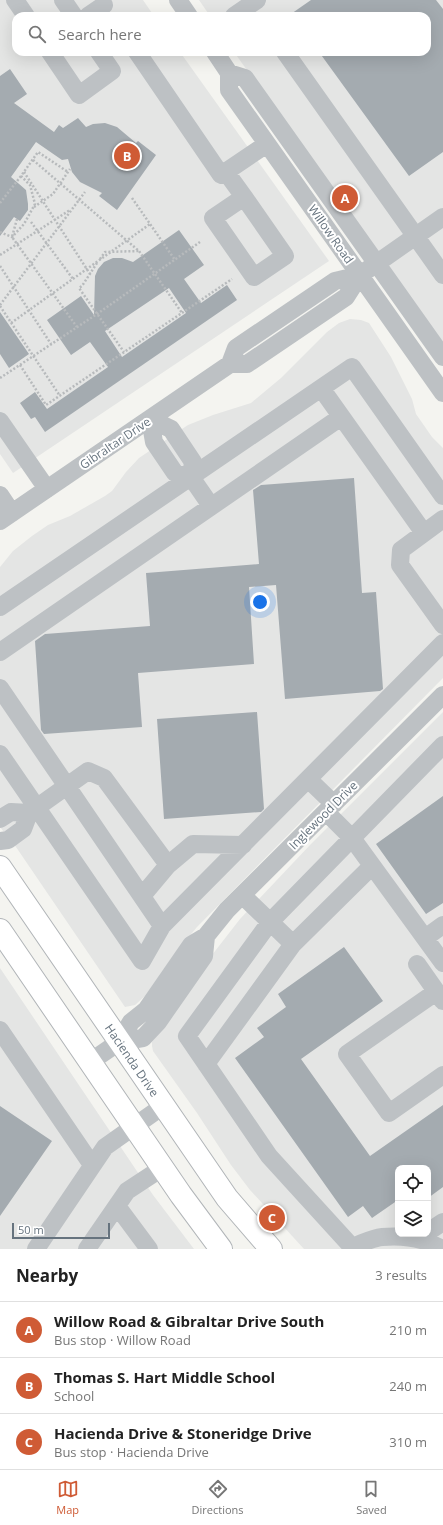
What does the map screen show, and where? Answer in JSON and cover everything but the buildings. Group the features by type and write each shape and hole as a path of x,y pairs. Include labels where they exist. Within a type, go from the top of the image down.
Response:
{"main road":[{"name":"Hacienda Drive","path":"0,867 227,1198 271,1249"},
{"path":"0,930 162,1168 221,1249"}],"street":[{"path":"15,0 23,12"},
{"path":"63,0 71,12"},
{"path":"96,12 106,7"},
{"path":"244,12 256,7"},
{"path":"53,56 79,95 112,71 102,56"},
{"path":"140,56 221,175 267,144"},
{"name":"Willow Road","path":"218,56 229,73 229,90 443,393"},
{"path":"288,56 443,275"},
{"name":"Willow Road","path":"229,73 245,78 443,357"},
{"path":"226,172 244,197"},
{"name":"Gibraltar Drive","path":"6,517 230,364 236,348 334,281 360,275 443,217"},
{"path":"0,607 352,367 443,496"},
{"path":"321,388 424,533"},
{"path":"0,652 341,417"},
{"path":"150,419 171,429 193,462 191,477 211,506"},
{"path":"0,420 47,489"},
{"path":"0,495 6,517"},
{"path":"443,519 401,550 400,565 443,625"},
{"path":"0,754 33,810 142,961 162,926 443,643"},
{"path":"0,688 162,926"},
{"name":"Inglewood Drive","path":"90,1062 119,1042 143,1038 158,1022 204,956 206,936 227,910 443,695"},
{"path":"395,1236 380,1237 352,1247 269,1156 187,1036 270,922 443,745"},
{"path":"0,842 8,840 23,829 33,810 88,771 104,778 168,865"},
{"path":"308,779 443,963"},
{"path":"0,819 11,812 33,810"},
{"path":"142,896 168,865 192,844 243,844"},
{"path":"206,1064 293,944 372,866"},
{"path":"242,895 293,944"},
{"path":"425,938 443,925"},
{"path":"417,964 439,997 347,1054 389,1113 443,1074"},
{"path":"0,1030 92,1165"},
{"path":"36,1249 105,1147 163,1106"},
{"path":"87,1249 127,1191 162,1168"},
{"path":"117,1206 149,1249"},
{"path":"431,1230 443,1222"},
{"path":"427,1237 442,1249"}],"path":[{"path":"0,203 38,152 68,172"},
{"path":"32,160 139,251 182,313"},
{"path":"32,208 53,194 70,169"},
{"path":"24,171 90,274"},
{"path":"12,237 24,224 35,204 30,185 20,176"},
{"path":"60,396 0,306 85,192"},
{"path":"132,198 175,260"},
{"path":"0,255 82,203"},
{"path":"12,237 17,219"},
{"path":"31,222 73,279"},
{"path":"111,252 150,224"},
{"path":"0,232 12,237 77,327"},
{"path":"0,378 97,314 200,242"},
{"path":"124,352 79,288 105,252 139,251"},
{"path":"11,323 99,260"},
{"path":"0,266 51,344"},
{"path":"20,365 46,405 232,279"}],"shaded area":[{"path":"0,0 143,0 151,12 12,12 12,56 183,56 329,261 13,473 0,454"},
{"path":"199,0 443,0 443,345 237,56 431,56 431,12 207,12"},
{"path":"350,319 361,320 369,323 391,357 412,399 416,414 432,437 443,448 443,678 197,927 173,956 145,996 135,1005 125,1007 16,847 0,827 0,567 13,551 48,525 70,516 112,491 139,458 188,425 251,403 281,378 327,332 339,323"},
{"path":"443,712 443,1249 304,1249 250,1190 231,1165 197,1113 153,1051 152,1042 212,955 240,919 310,845"},
{"path":"0,968 153,1195 194,1249 0,1249"}],"place":[{"name":"Thomas S. Hart Middle School","path":"127,156"},
{"name":"Willow Road & Gibraltar Drive South","path":"345,198"},
{"name":"Hacienda Drive & Stoneridge Drive","path":"272,1218"}]}
